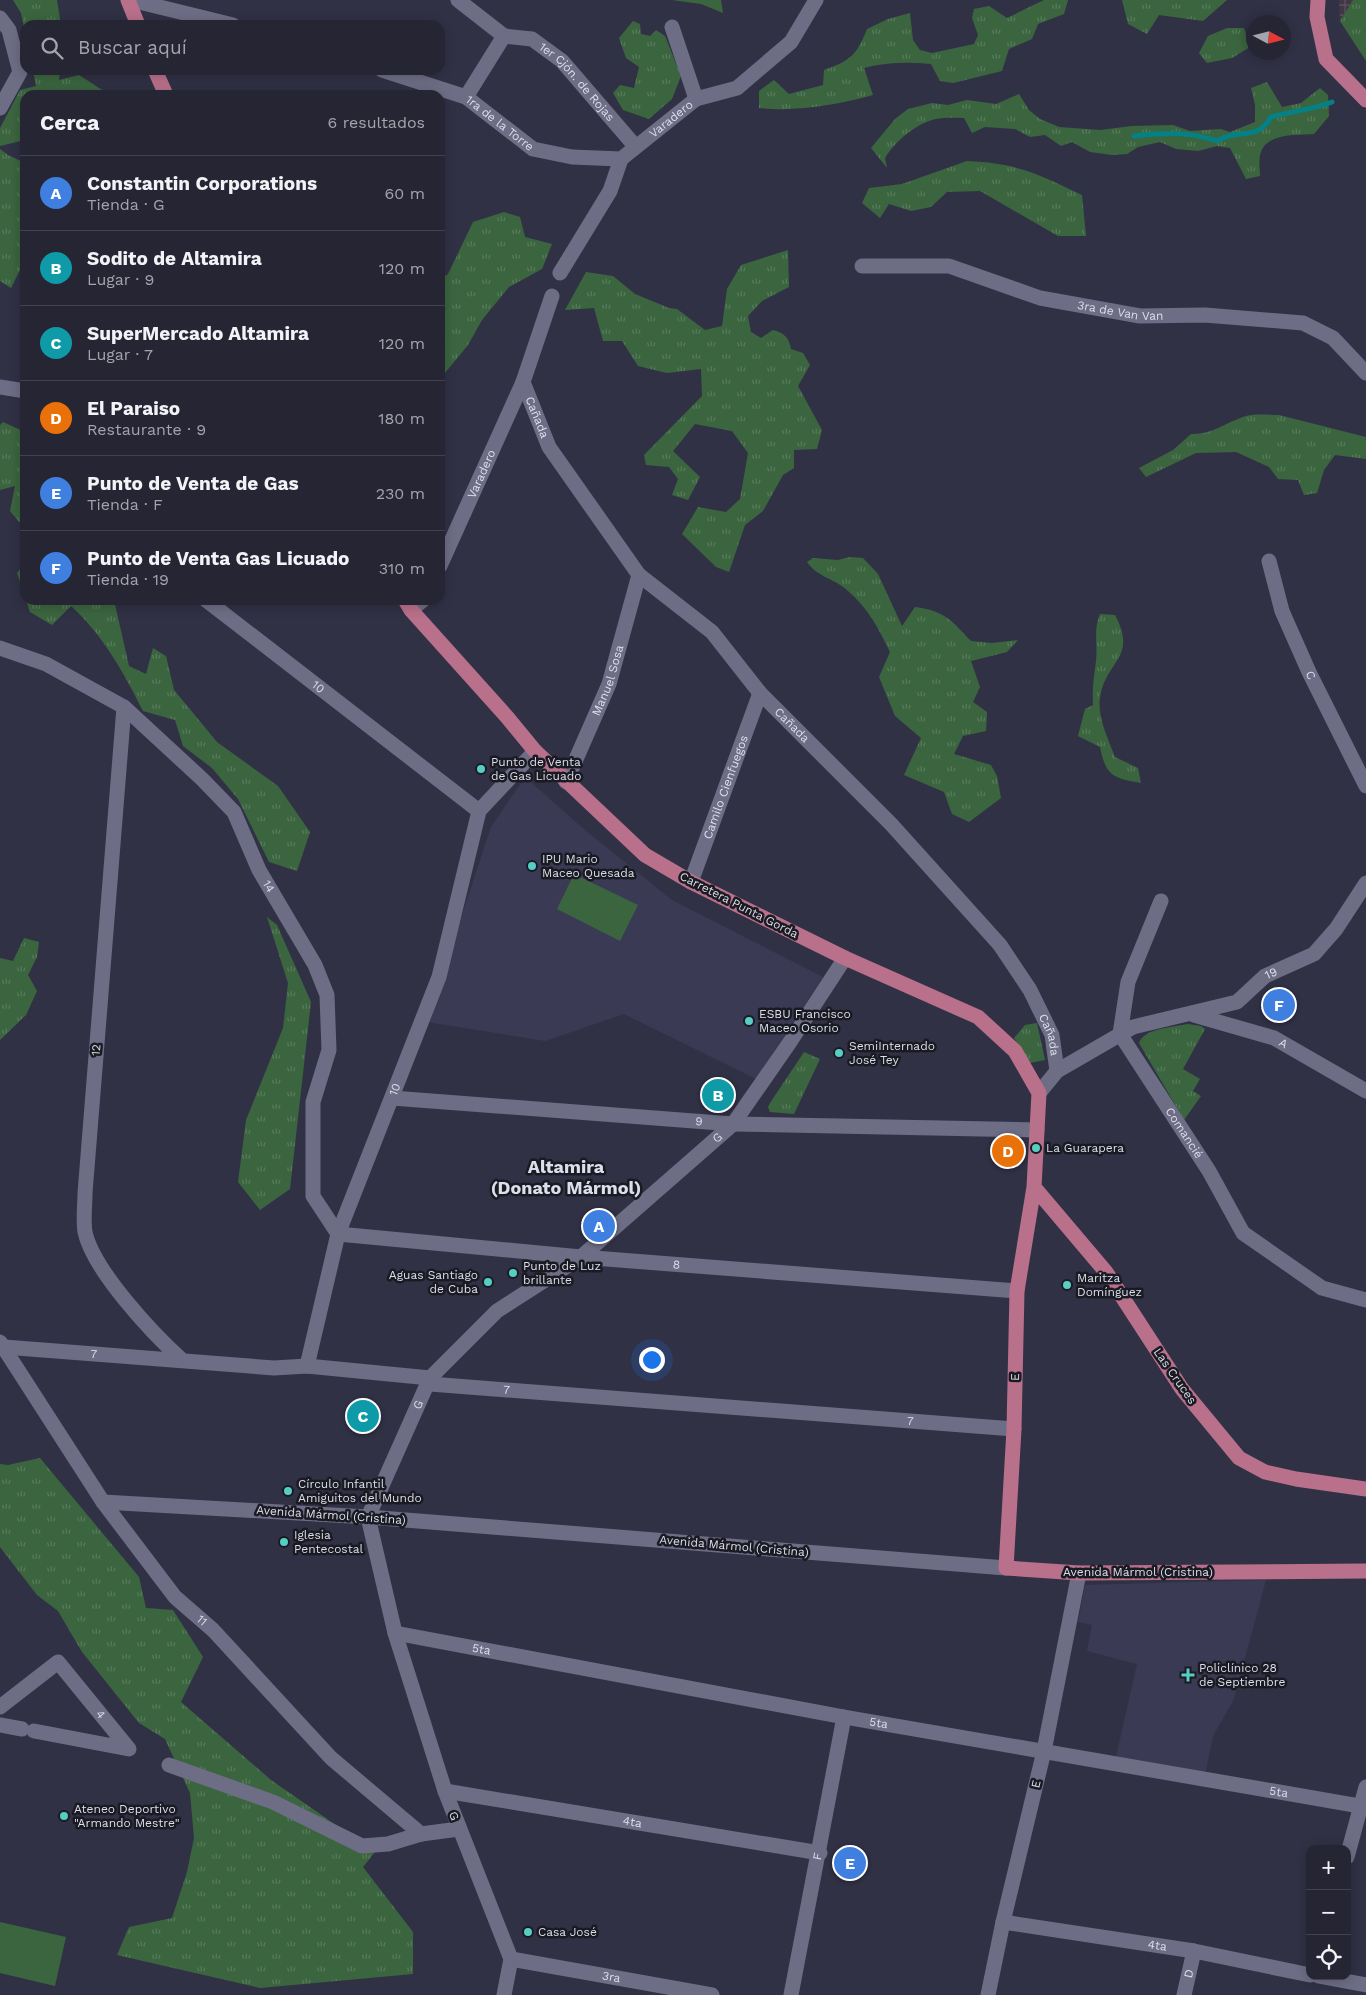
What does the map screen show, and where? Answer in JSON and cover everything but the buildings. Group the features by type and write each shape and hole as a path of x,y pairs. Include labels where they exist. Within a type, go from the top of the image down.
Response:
{"main road":[{"path":"130,0 136,20"},
{"path":"1318,0 1317,16 1326,60 1366,100"},
{"path":"157,75 164,90"},
{"name":"Carretera Punta Gorda","path":"408,605 508,717 534,751 645,855 691,882 844,958 978,1017 1015,1051 1039,1093"},
{"path":"1034,1187 1039,1093"},
{"name":"E","path":"1006,1568 1014,1429 1017,1291 1034,1187"},
{"name":"Las Cruces","path":"1034,1187 1106,1272 1182,1389 1239,1458 1265,1472 1296,1480 1366,1489"},
{"name":"Avenida Mármol (Cristina)","path":"1006,1568 1079,1573 1366,1572"}],"street":[{"path":"130,0 212,20"},
{"path":"458,0 504,36 466,98"},
{"name":"Varadero","path":"560,273 610,192 621,159 696,99 737,88 791,42 816,0"},
{"path":"0,18 9,30 20,72 0,108"},
{"path":"672,27 696,99"},
{"name":"1er Cjón. de Rojas","path":"504,36 532,39 562,61 635,146"},
{"name":"1ra de la Torre","path":"397,75 442,90"},
{"name":"1ra de la Torre","path":"445,91 466,98 533,149 572,157 621,159"},
{"name":"3ra de Van Van","path":"862,266 949,266 1040,298 1140,316 1205,315 1303,323 1333,338 1366,373"},
{"name":"Varadero","path":"445,555 523,382 552,296"},
{"name":"Cañada","path":"523,382 550,447 638,575 712,632 760,693 891,824 1000,946 1030,990 1052,1035 1057,1070"},
{"path":"0,387 20,390"},
{"name":"C","path":"1269,561 1282,611 1309,672 1366,786"},
{"name":"Manuel Sosa","path":"566,782 609,684 638,575"},
{"name":"10","path":"212,605 480,811"},
{"name":"14","path":"0,648 46,664 124,707 202,778 234,812 259,870 315,964 327,995 329,1050 312,1102 313,1196 338,1234"},
{"name":"Camilo Cienfuegos","path":"691,882 760,693"},
{"name":"12","path":"124,707 87,1164 86,1232 94,1253 112,1281 157,1338 182,1360"},
{"name":"10","path":"307,1366 338,1234 439,977 480,811 534,751"},
{"name":"19","path":"1120,1034 1133,1027 1237,1002 1265,976 1314,954 1336,929 1366,883"},
{"path":"1039,1093 1057,1070 1120,1034 1128,982 1161,900"},
{"name":"G","path":"511,1958 459,1829 394,1633 368,1517 430,1378 497,1311 581,1256 734,1124 844,958"},
{"name":"A","path":"1193,1014 1274,1038 1366,1091"},
{"name":"Comancié","path":"1120,1034 1209,1170 1243,1233 1322,1288 1366,1300"},
{"name":"9","path":"392,1098 734,1124 1037,1130"},
{"name":"8","path":"338,1234 581,1256 1017,1291"},
{"name":"7","path":"2,1345 274,1368 307,1366 430,1378 430,1384 1014,1429"},
{"name":"11","path":"2,1345 103,1502 175,1597 212,1630 331,1758 421,1834"},
{"name":"Avenida Mármol (Cristina)","path":"103,1502 368,1517 1006,1568"},
{"name":"E","path":"988,1995 1003,1922 1044,1751 1079,1573"},
{"name":"5ta","path":"394,1633 844,1717 1363,1807"},
{"name":"4","path":"0,1706 58,1662 129,1749 0,1724"},
{"name":"F","path":"791,1995 820,1853 844,1717"},
{"path":"169,1765 273,1802 362,1846 388,1844 421,1834 459,1829"},
{"path":"1351,1845 1363,1807 1366,1787"},
{"name":"4ta","path":"445,1790 820,1853"},
{"name":"4ta","path":"1003,1922 1194,1951 1306,1973"},
{"name":"D","path":"1184,1995 1194,1951"},
{"path":"504,1995 511,1958"},
{"name":"3ra","path":"511,1958 712,1995"},
{"path":"1339,1980 1366,1985"}],"shaded area":[{"path":"1339,0 1353,0 1340,21"},
{"path":"525,777 586,831 672,900 823,977 756,1079 624,1014 545,1041 427,1022 491,827"},
{"name":"Policlínico 28 de Septiembre","path":"1266,1580 1234,1699 1213,1736 1205,1775 1116,1757 1137,1664 1087,1651 1092,1625 1078,1622 1085,1585"}],"green space":[{"path":"13,0 57,0 60,20 22,20 21,13"},
{"path":"672,0 721,0 723,13 701,4"},
{"path":"1044,0 1068,0 1064,14 1038,24 1032,39 1009,49 1002,71 953,83 940,81 931,64 881,65 864,68 873,95 816,107 759,108 759,91 774,80 789,94 823,85 824,70 852,56 860,45 867,29 888,19 910,13 913,40 920,50 932,53 974,44 978,35 972,18 974,9 989,6 1007,18"},
{"path":"1122,0 1227,0 1203,21 1159,15 1147,34 1128,24"},
{"path":"1353,0 1366,0 1366,61 1340,21"},
{"path":"633,21 640,24 641,34 650,36 656,30 665,36 681,76 672,99 649,119 623,110 613,93 620,85 634,88 639,67 626,58 619,38"},
{"path":"1227,28 1244,28 1246,49 1232,58 1207,63 1199,53 1208,36"},
{"path":"34,75 60,75 59,80 79,75 102,90 20,90 36,86"},
{"path":"1267,82 1282,107 1301,103 1320,88 1328,95 1329,116 1314,134 1284,136 1270,141 1264,146 1260,155 1260,176 1246,179 1230,148 1217,146 1198,151 1176,149 1160,142 1138,147 1127,154 1112,155 1090,152 1072,142 1061,146 1045,135 1030,137 1015,129 985,127 972,133 964,118 936,119 911,130 894,146 885,158 887,168 871,148 895,119 908,109 932,103 948,105 967,100 996,104 1019,94 1029,110 1040,119 1059,127 1100,130 1132,126 1173,125 1190,131 1221,129 1230,132 1255,122 1255,105 1251,88"},
{"path":"20,90 20,141 0,146 0,128"},
{"path":"0,149 20,161 20,270 11,288 0,281"},
{"path":"967,161 1014,167 1052,181 1082,195 1086,236 1058,236 980,191 947,192 931,207 911,211 889,204 880,218 862,203 869,188 902,184"},
{"path":"504,212 520,217 525,237 552,244 542,269 509,287 482,320 468,345 445,373 445,276 448,274 473,222"},
{"path":"788,250 789,287 762,301 748,316 751,332 761,338 773,330 777,331 783,334 789,341 791,349 803,353 810,365 798,386 822,430 817,449 794,450 794,468 783,475 763,511 745,525 729,572 716,567 682,534 698,507 726,512 740,499 748,453 732,431 695,424 673,451 700,477 688,500 672,495 678,479 669,467 646,465 644,455 702,396 701,369 667,373 638,366 622,341 603,341 594,308 565,310 586,272 613,276 635,294 669,308 677,309 705,330 722,326 727,289 741,265"},
{"path":"1279,415 1366,437 1366,459 1335,455 1324,470 1317,493 1304,495 1298,480 1278,479 1269,467 1236,452 1196,453 1146,477 1139,468 1173,450 1191,434 1205,433 1247,416"},
{"path":"3,422 20,430 20,523 10,511 15,486 0,490 0,425"},
{"path":"850,557 863,558 878,574 902,626 915,607 941,614 958,627 971,641 992,643 1018,640 1007,652 971,661 980,687 973,702 987,712 986,731 963,736 954,754 991,765 997,776 1001,798 969,822 952,814 944,792 904,775 921,738 895,716 879,677 890,652 882,635 861,604 843,587 816,571 807,562 813,558 838,560"},
{"path":"20,570 20,582 17,573"},
{"path":"28,605 115,605 129,666 146,674 153,648 166,656 174,690 217,742 278,786 310,832 297,871 269,862 238,799 212,768 183,746 175,720 143,711 112,655 83,617 71,606 52,625 30,612"},
{"path":"1100,614 1115,615 1121,629 1123,641 1122,650 1103,685 1099,705 1100,712 1106,735 1115,757 1138,768 1141,783 1113,774 1105,765 1100,747 1078,736 1085,709 1093,705 1096,632"},
{"path":"574,874 638,905 620,941 557,909"},
{"path":"267,917 277,925 311,1002 290,1189 260,1210 238,1182 246,1120 283,1028 288,983"},
{"path":"24,938 39,942 37,957 28,975 37,991 26,1015 0,1040 0,958 13,961"},
{"path":"1037,1023 1045,1060 1030,1063 1014,1038 1025,1025"},
{"path":"1188,1024 1201,1026 1205,1029 1183,1069 1200,1079 1193,1091 1201,1096 1184,1120 1139,1043 1142,1038 1153,1031"},
{"path":"804,1052 820,1059 794,1114 770,1112 768,1107 770,1103"},
{"path":"40,1458 139,1577 146,1608 173,1610 203,1657 181,1702 271,1780 375,1852 363,1867 413,1932 413,1974 260,1988 117,1955 129,1927 172,1918 187,1872 194,1838 190,1793 165,1739 139,1723 82,1652 58,1611 37,1595 0,1547 0,1464 8,1465"},
{"path":"0,1922 66,1937 55,1986 0,1973"}],"waterway":[{"path":"1134,136 1186,134 1217,141 1224,137 1253,132 1265,125 1271,117 1332,102"}],"place":[{"name":"Punto de Venta de Gas Licuado","path":"481,769"},
{"name":"IPU Mario Maceo Quesada","path":"532,866"},
{"name":"Punto de Venta Gas Licuado","path":"1279,1005"},
{"name":"ESBU Francisco Maceo Osorio","path":"749,1021"},
{"name":"SemiInternado José Tey","path":"839,1053"},
{"name":"Sodito de Altamira","path":"718,1095"},
{"name":"La Guarapera","path":"1036,1148"},
{"name":"El Paraiso","path":"1008,1151"},
{"name":"Constantin Corporations","path":"599,1226"},
{"name":"Punto de Luz brillante","path":"513,1273"},
{"name":"Aguas Santiago de Cuba","path":"488,1282"},
{"name":"Maritza Domínguez","path":"1067,1285"},
{"name":"SuperMercado Altamira","path":"363,1416"},
{"name":"Círculo Infantil Amiguitos del Mundo","path":"288,1491"},
{"name":"Iglesia Pentecostal","path":"284,1542"},
{"name":"Policlínico 28 de Septiembre","path":"1188,1675"},
{"name":"Ateneo Deportivo \"Armando Mestre\"","path":"64,1816"},
{"name":"Punto de Venta de Gas","path":"850,1863"},
{"name":"Casa José","path":"528,1932"}],"district":[{"name":"Altamira (Donato Mármol)","path":"566,1176"}]}
